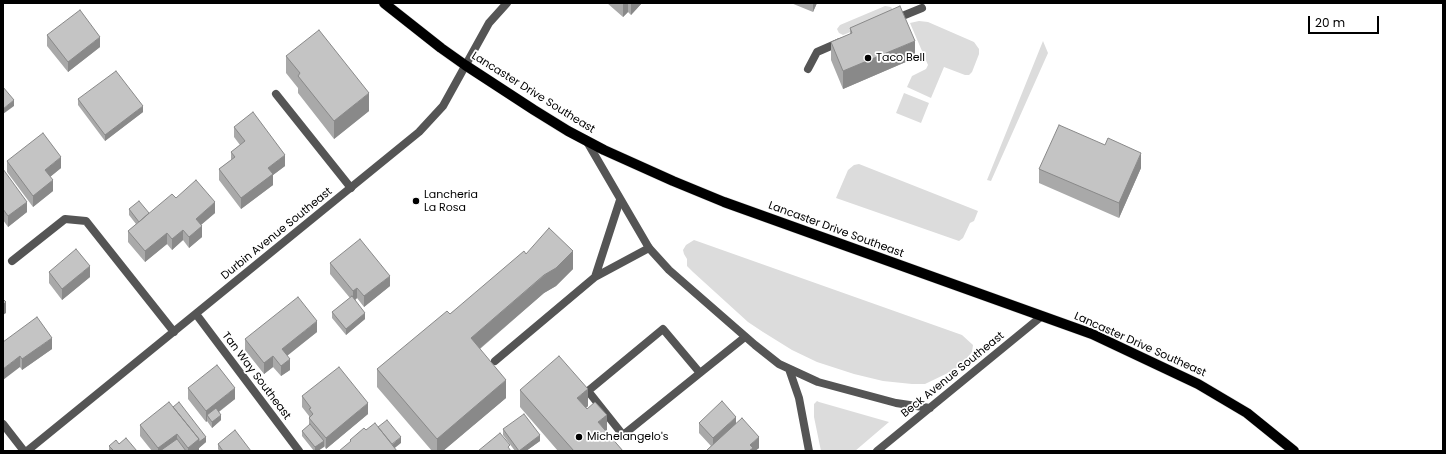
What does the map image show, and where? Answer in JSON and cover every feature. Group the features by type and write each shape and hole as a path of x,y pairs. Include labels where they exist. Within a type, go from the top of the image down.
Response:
{"main road":[{"name":"Lancaster Drive Southeast","path":"384,3 465,65 534,110 586,140 647,169 724,202 1092,334 1198,384 1247,413 1294,451"}],"street":[{"name":"Durbin Avenue Southeast","path":"27,451 419,132 443,106 489,23 507,3"},
{"path":"887,22 922,8"},
{"path":"808,69 817,52 845,40"},
{"path":"276,94 351,188"},
{"path":"586,140 649,248 669,270 745,337 779,364 825,384 896,403 930,408"},
{"path":"596,277 620,200"},
{"path":"12,262 65,220 86,221 174,332"},
{"path":"495,361 596,277 649,248"},
{"name":"Tan Way Southeast","path":"196,314 299,451"},
{"name":"Beck Avenue Southeast","path":"877,451 1042,316"},
{"path":"700,373 663,329 588,391 624,435 745,337"},
{"path":"789,369 799,398 809,451"},
{"path":"3,424 24,451"}],"shaded area":[{"path":"885,6 891,7 893,10 891,16 843,35 839,33 837,29 840,25"},
{"path":"919,21 928,22 974,42 979,49 979,54 972,72 969,75 965,75 944,67 931,98 907,87 912,76 926,69 928,65 910,23"},
{"path":"1043,41 1048,53 991,181 987,180"},
{"path":"904,93 929,103 921,123 896,113"},
{"path":"859,164 978,211 974,221 970,223 963,238 959,241 836,198 848,170 854,165"},
{"path":"694,240 962,335 973,345 972,352 961,365 954,370 925,384 883,381 854,374 817,362 792,350 748,322 693,272 687,266 687,259 683,250 686,245"},
{"path":"817,401 889,422 855,451 821,451 814,417 814,404"}],"building":[{"path":"900,6 915,41 843,71 831,42 852,33 850,28"},
{"path":"80,10 100,37 68,62 47,35"},
{"path":"319,30 369,93 334,121 298,76 300,73 286,56"},
{"path":"116,71 143,106 105,135 78,99"},
{"path":"3,87 14,100 3,109"},
{"path":"253,112 285,155 268,168 273,174 241,198 219,169 235,157 231,152 245,141 234,127"},
{"path":"1059,125 1105,145 1108,138 1141,153 1119,203 1039,169"},
{"path":"43,133 61,157 45,170 53,180 33,196 7,161"},
{"path":"3,169 27,202 8,216 3,209"},
{"path":"196,180 215,202 196,219 202,226 189,237 183,230 172,239 167,233 145,251 128,231 172,194 176,198"},
{"path":"139,201 149,213 139,222 129,209"},
{"path":"549,228 573,251 556,268 544,275 471,338 506,380 437,439 377,369 447,311 450,314 524,251 526,254"},
{"path":"360,239 390,276 364,296 357,288 353,291 330,263"},
{"path":"76,249 90,266 62,289 49,272"},
{"path":"352,296 365,313 346,329 332,312"},
{"path":"298,297 317,321 282,349 290,359 281,366 273,356 264,363 245,339"},
{"path":"37,317 52,338 22,359 20,356 3,369 3,342"},
{"path":"559,356 588,389 577,398 587,409 595,402 607,415 598,422 623,451 574,451 520,390"},
{"path":"217,365 235,388 206,411 188,388"},
{"path":"339,367 368,403 326,438 309,418 313,414 309,409 311,408 302,396"},
{"path":"722,401 736,417 713,438 699,423"},
{"path":"169,402 199,439 188,448 177,434 158,448 140,425"},
{"path":"179,402 206,437 199,442 199,439 173,407"},
{"path":"216,408 221,415 212,422 207,415"},
{"path":"524,414 540,435 519,451 503,429"},
{"path":"742,418 759,437 750,445 753,448 749,451 707,450"},
{"path":"387,420 401,437 392,444 378,427"},
{"path":"375,423 397,451 339,451 364,428 366,430"},
{"path":"310,424 324,441 315,447 302,431"},
{"path":"235,430 251,451 223,451 218,444"},
{"path":"500,433 510,445 508,447 511,451 478,451"},
{"path":"126,438 137,451 112,451 113,450 109,446 116,440 119,444"},
{"path":"177,439 186,451 160,451"}],"place":[{"name":"Taco Bell","path":"868,58"},
{"name":"Lancheria La Rosa","path":"416,201"},
{"name":"Michelangelo's","path":"579,437"}]}
